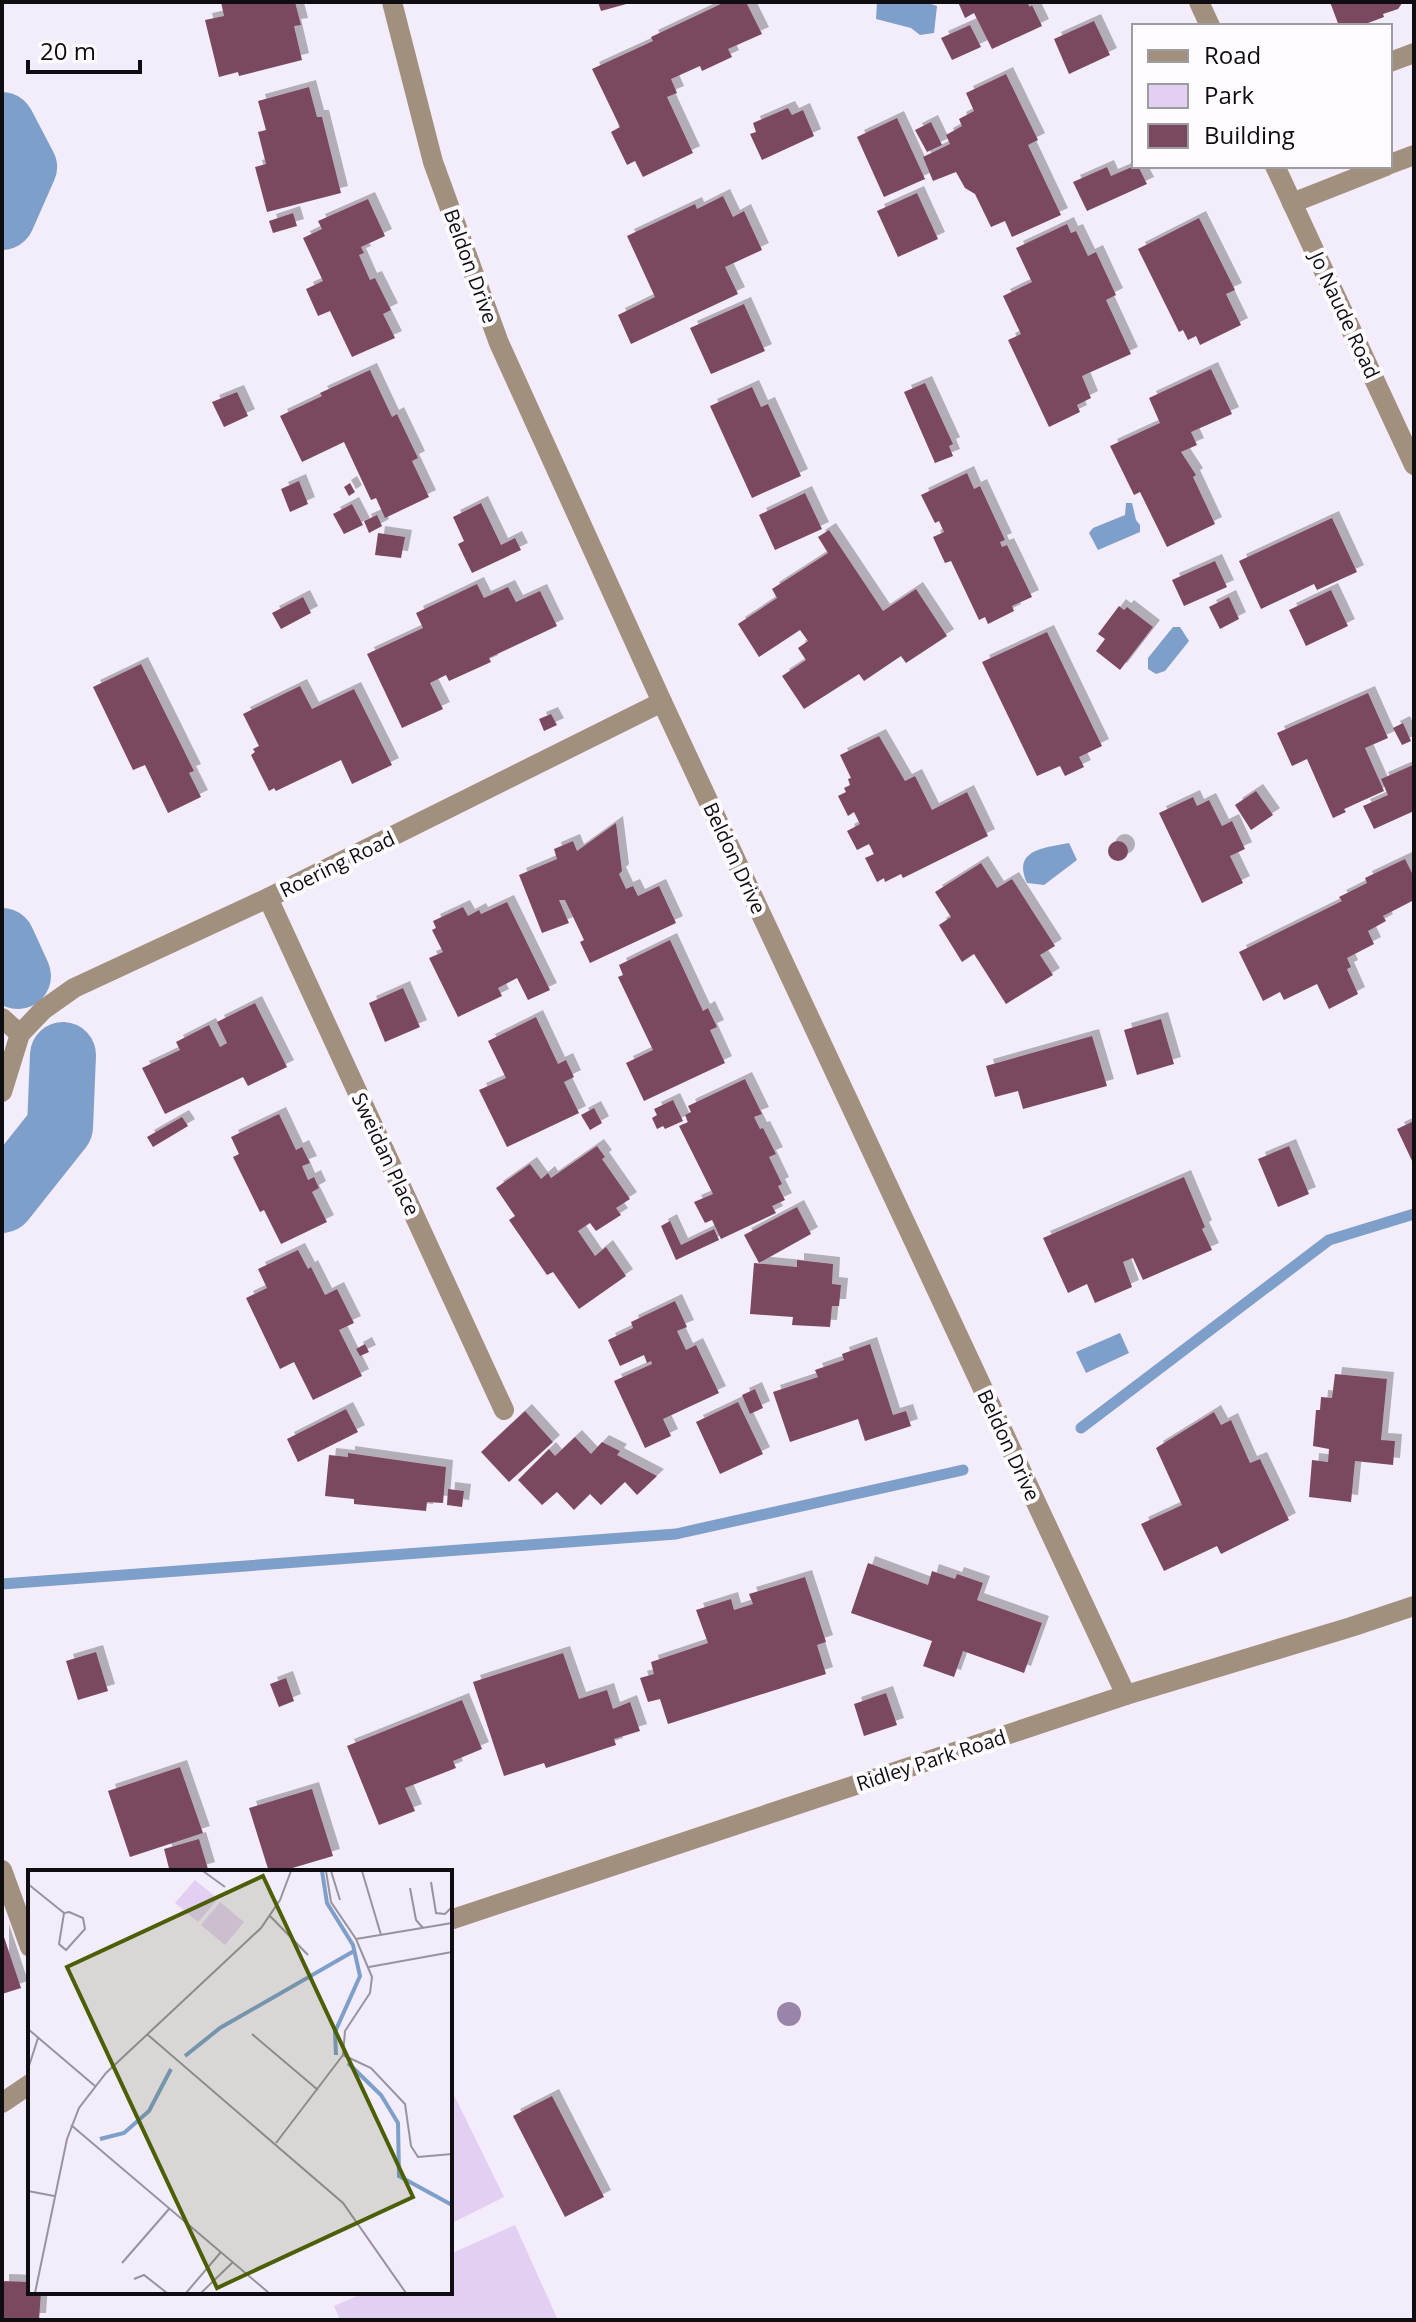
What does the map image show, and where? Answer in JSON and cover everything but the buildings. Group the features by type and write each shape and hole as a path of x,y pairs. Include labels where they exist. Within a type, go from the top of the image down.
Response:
{"street":[{"name":"Beldon Drive","path":"392,2 433,162 499,343 662,702 1126,1695"},
{"path":"1199,2 1209,24"},
{"path":"1392,61 1414,53"},
{"path":"1392,163 1414,155"},
{"name":"Jo Naude Road","path":"1276,168 1414,465"},
{"path":"1292,203 1380,168"},
{"name":"Roering Road","path":"20,1034 43,1010 74,988 268,898 662,702"},
{"name":"Sweidan Place","path":"268,898 504,1410"},
{"path":"2,1018 20,1034 2,1092"},
{"name":"Ridley Park Road","path":"452,1919 1126,1695 1414,1606"},
{"path":"2,1870 28,1942"},
{"path":"2,2103 28,2085"}],"green space":[{"path":"452,2091 504,2197 452,2223"},
{"path":"515,2225 558,2320 340,2320 334,2306 361,2294 452,2294 452,2253"}],"water":[{"path":"877,2 925,2 937,6 934,33 920,35 911,28 876,19"},
{"path":"1126,503 1132,503 1140,532 1098,550 1089,533 1093,528 1125,515"},
{"path":"1173,627 1180,627 1189,641 1165,671 1156,674 1148,669 1148,658"},
{"path":"1069,843 1077,860 1044,885 1027,883 1023,872 1027,857 1040,849"},
{"path":"1120,1333 1129,1353 1086,1373 1076,1352"}],"waterway":[{"path":"2,125 24,167 2,217"},
{"path":"2,941 18,976"},
{"path":"2,1200 60,1127 63,1055"},
{"path":"1081,1428 1329,1240 1414,1214"},
{"path":"2,1584 676,1534 963,1470"}]}
